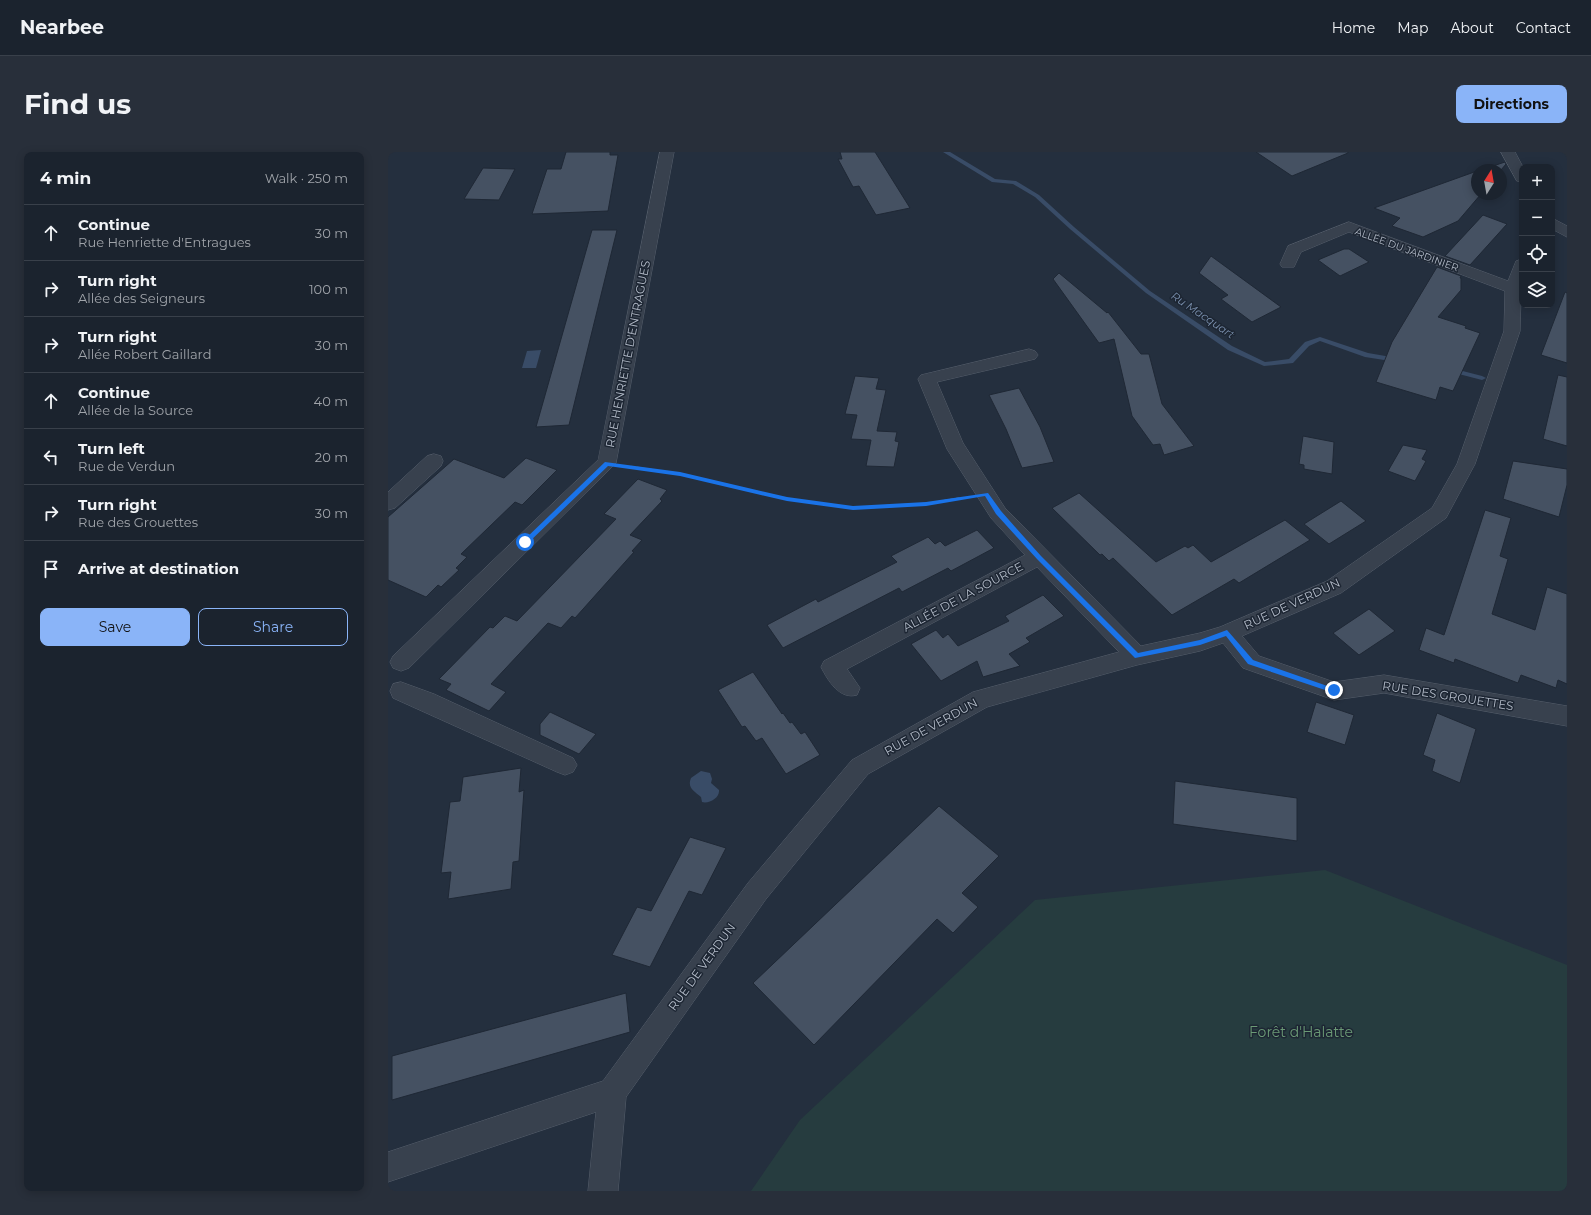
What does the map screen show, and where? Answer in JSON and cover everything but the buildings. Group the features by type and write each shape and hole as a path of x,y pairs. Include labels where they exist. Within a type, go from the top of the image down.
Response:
{"street":[{"name":"RUE HENRIETTE D'ENTRAGUES","path":"394,661 607,464 667,152"},
{"path":"1508,152 1519,172"},
{"path":"1555,225 1567,232"},
{"name":"ALLÉE DU JARDINIER","path":"1288,264 1294,249 1348,227 1513,288"},
{"name":"RUE DE VERDUN","path":"612,1092 758,891 860,767 981,699 1137,656 1200,642 1227,633 1334,587 1439,513 1466,464 1512,331 1513,288 1519,272"},
{"path":"1028,355 927,379 954,444 998,513 1039,557 1137,656"},
{"path":"388,502 434,461"},
{"name":"ALLÉE DE LA SOURCE","path":"849,688 832,666 1039,557"},
{"name":"RUE DES GROUETTES","path":"1227,633 1251,662 1334,690 1384,684 1567,716"},
{"path":"394,661 408,672 408,678 394,696 426,701 565,765"},
{"path":"388,1167 612,1092 603,1191"}],"path":[{"path":"607,464 680,474 787,499 853,508 926,504 986,494"}],"green space":[{"name":"Forêt d'Halatte","path":"1325,870 1567,965 1567,1191 751,1191 800,1120 1035,900"}],"water":[{"path":"541,350 536,368 522,368 527,351"},
{"path":"701,771 710,773 712,779 711,783 719,790 718,796 714,800 708,802 702,802 701,797 692,789 690,784 691,778"}],"waterway":[{"name":"Ru Macquart","path":"946,152 994,181 1014,182 1037,196 1072,228 1148,292 1230,348 1264,364 1291,361 1307,344 1320,339 1367,355 1397,360"},
{"name":"Ru Macquart","path":"1451,370 1482,378"}],"route":[{"path":"525,542 607,464 680,474 787,499 853,508 926,504 986,494 998,513 1039,557 1137,656 1200,642 1227,633 1251,662 1334,690"}]}
